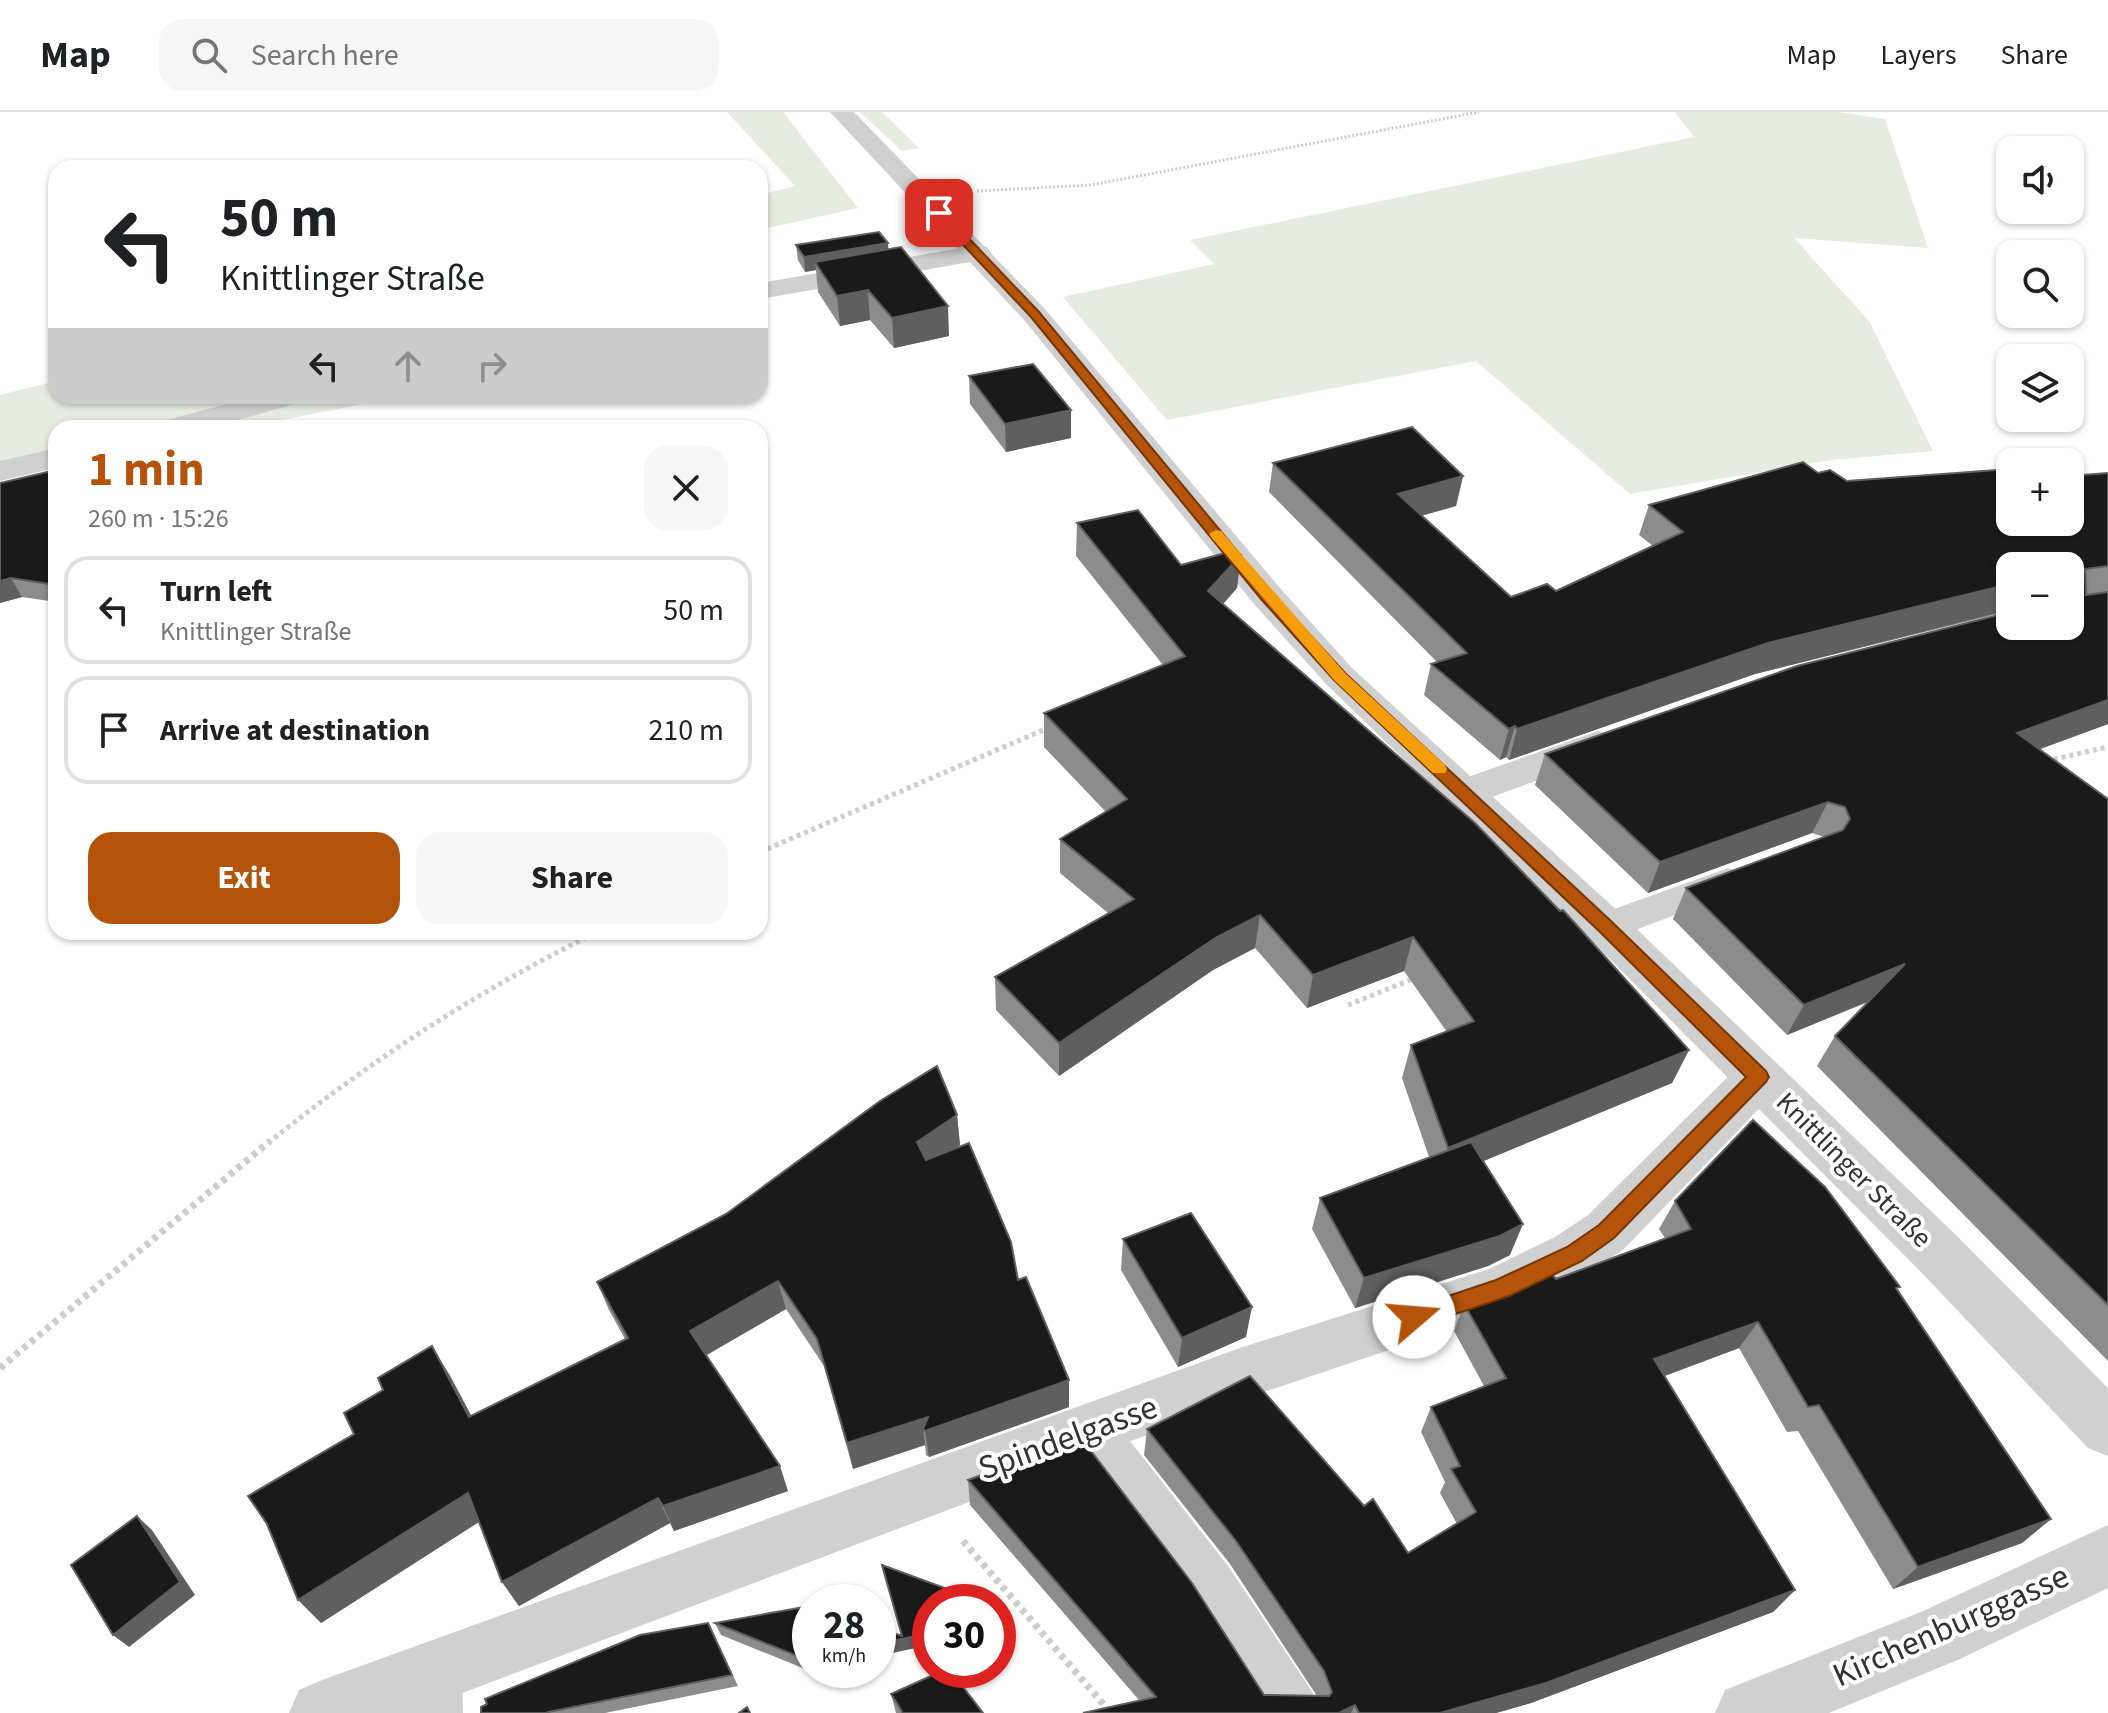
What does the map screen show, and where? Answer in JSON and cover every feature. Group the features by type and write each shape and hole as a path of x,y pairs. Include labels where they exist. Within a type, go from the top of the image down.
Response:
{"street":[{"name":"Knittlinger Straße","path":"841,112 1035,315 1339,676 1606,927 1938,1253 2108,1428"},
{"path":"768,290 978,253"},
{"path":"203,420 262,404"},
{"path":"0,471 48,460"},
{"path":"1465,793 1629,733"},
{"name":"Spindelgasse","path":"322,1713 435,1691 920,1492 1240,1374 1501,1289 1551,1267 1607,1231 1759,1077"},
{"name":"Kirchenburggasse","path":"1748,1713 1938,1637 2108,1556"}],"lane":[{"path":"1606,927 1757,870"},
{"path":"1090,1430 1209,1585 1293,1713"}],"path":[{"path":"921,194 1091,185 1479,112"},
{"path":"768,849 1054,726"},
{"path":"2039,763 2108,747"},
{"path":"0,1368 325,1097 443,1015 535,962 580,940"},
{"path":"1348,1005 1425,975"},
{"path":"920,1492 1111,1713"}],"shaded area":[{"path":"727,112 783,112 858,208 768,228 768,193 795,186"},
{"path":"860,112 882,112 919,148 902,151"},
{"path":"1675,112 1839,112 1885,119 1928,248 1794,238 1869,321 1933,451 1831,460 1630,494 1476,361 1167,420 1063,297 1214,264 1190,240 1694,137"},
{"path":"48,383 48,404 362,404 282,420 48,420 48,451 0,463 0,395"}],"building":[{"path":"879,232 888,243 804,257 796,245"},
{"path":"901,247 948,306 892,318 868,290 837,296 815,262"},
{"path":"1033,364 1071,410 1005,424 969,376"},
{"path":"1412,427 1463,476 1398,494 1511,597 1547,584 1556,591 1683,532 1649,505 1803,462 1818,473 1830,470 1847,481 1996,470 1996,536 2084,536 2084,475 2108,473 2108,566 2085,569 2086,595 2108,592 2108,700 2017,733 2108,799 2108,1305 1835,1036 1905,964 1804,1005 1686,888 1843,830 1850,819 1845,807 1828,802 1660,862 1545,754 1797,666 1996,616 1996,640 2084,640 2084,552 1996,552 1996,587 1768,643 1517,729 1515,726 1509,729 1431,664 1467,653 1273,463"},
{"path":"48,472 48,584 11,578 0,581 0,483"},
{"path":"1138,510 1181,565 1236,550 1241,555 1208,591 1475,823 1560,911 1563,910 1689,1050 1448,1148 1411,1045 1474,1021 1413,937 1313,975 1260,915 1217,937 1059,1043 995,977 1134,899 1060,839 1127,799 1044,713 1185,656 1077,523"},
{"path":"937,1066 957,1115 917,1142 926,1160 969,1143 1011,1242 1018,1280 1026,1277 1069,1380 925,1431 928,1417 847,1443 817,1339 778,1281 690,1331 780,1466 663,1506 658,1498 502,1582 468,1493 298,1600 267,1524 248,1496 354,1434 344,1413 383,1390 378,1378 432,1346 469,1417 628,1338 597,1282 726,1214 880,1101"},
{"path":"1753,1120 1825,1187 1900,1287 1896,1288 2051,1519 1918,1567 1819,1405 1808,1407 1758,1322 1654,1359 1795,1590 1546,1683 1440,1713 1359,1713 1355,1705 1339,1713 1083,1713 1156,1697 968,1480 1081,1438 1192,1583 1264,1695 1329,1696 1332,1692 1324,1671 1236,1541 1147,1429 1250,1376 1364,1506 1373,1499 1408,1553 1476,1512 1451,1469 1460,1466 1431,1407 1506,1378 1464,1304 1551,1273 1556,1279 1691,1229 1675,1201"},
{"path":"1471,1142 1523,1224 1500,1236 1364,1278 1320,1198"},
{"path":"1191,1213 1252,1307 1182,1338 1123,1239"},
{"path":"137,1516 180,1582 113,1635 71,1565"},
{"path":"882,1565 934,1584 912,1584 912,1637 896,1640 896,1634 902,1636 896,1615 896,1584 887,1584"},
{"path":"792,1609 792,1654 715,1623"},
{"path":"708,1623 732,1675 548,1713 481,1713 481,1707 487,1704 485,1699 640,1635"},
{"path":"912,1684 912,1688 964,1688 983,1713 903,1713 891,1694"}],"slow traffic":[{"path":"1216,534 1339,676 1439,769"}],"route":[{"path":"939,213 1035,315 1267,596 1339,676 1606,927 1759,1077 1607,1231 1574,1254 1501,1289 1414,1317"}]}
